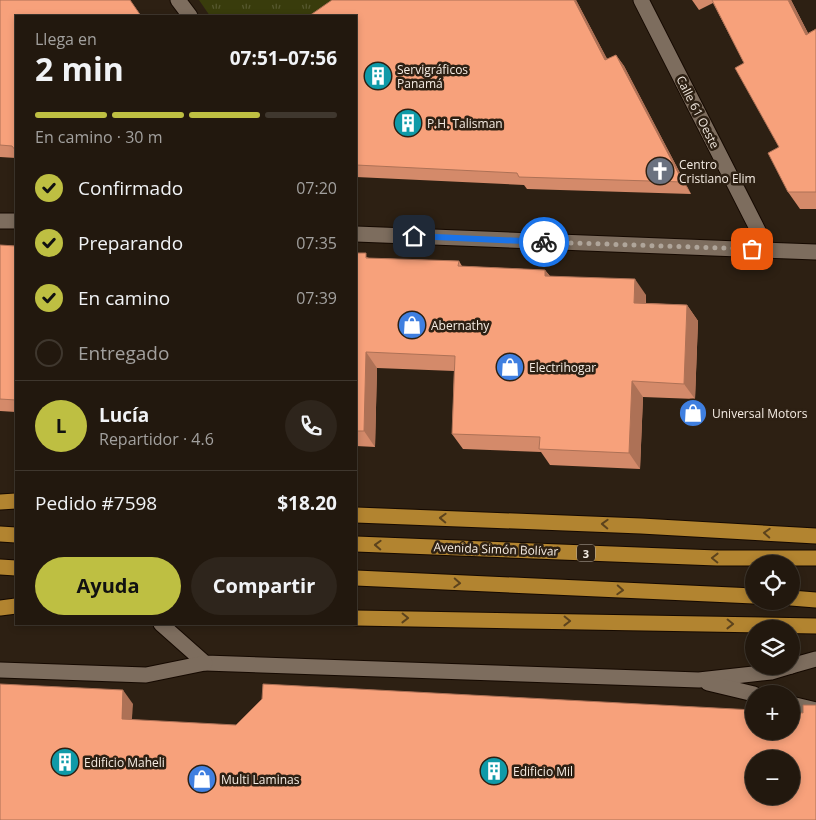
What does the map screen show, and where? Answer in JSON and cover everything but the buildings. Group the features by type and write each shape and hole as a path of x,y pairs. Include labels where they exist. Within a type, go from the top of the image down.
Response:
{"main road":[{"path":"0,502 15,501"},
{"path":"357,515 641,526 816,536"},
{"path":"0,534 15,535"},
{"name":"Avenida Simón Bolívar","path":"357,544 718,558 816,558"},
{"path":"0,567 15,568"},
{"path":"357,578 745,596"},
{"path":"800,599 816,600"},
{"path":"0,608 15,606"},
{"path":"357,618 816,626"}],"street":[{"path":"178,0 189,15"},
{"name":"Calle 61 Oeste","path":"641,0 768,250"},
{"path":"0,221 15,221"},
{"path":"357,234 816,252"},
{"path":"163,625 205,663"},
{"path":"800,664 816,660"},
{"path":"0,670 146,675 205,663 699,680 745,675"},
{"path":"699,680 745,692"},
{"path":"800,706 816,710"}],"green space":[{"path":"199,0 349,0 326,15 209,15"}],"way so far":[{"path":"544,242 752,249"}],"place":[{"name":"Servigráficos Panamá","path":"378,76"},
{"name":"P.H. Talisman","path":"408,123"},
{"name":"Centro Cristiano Elim","path":"660,171"},
{"name":"Abernathy","path":"412,325"},
{"name":"Electrihogar","path":"510,367"},
{"name":"Universal Motors","path":"693,413"},
{"name":"Edificio Maheli","path":"65,762"},
{"name":"Edificio Mil","path":"494,771"},
{"name":"Multi Laminas","path":"202,779"}],"route":[{"path":"414,236 544,242"}]}
